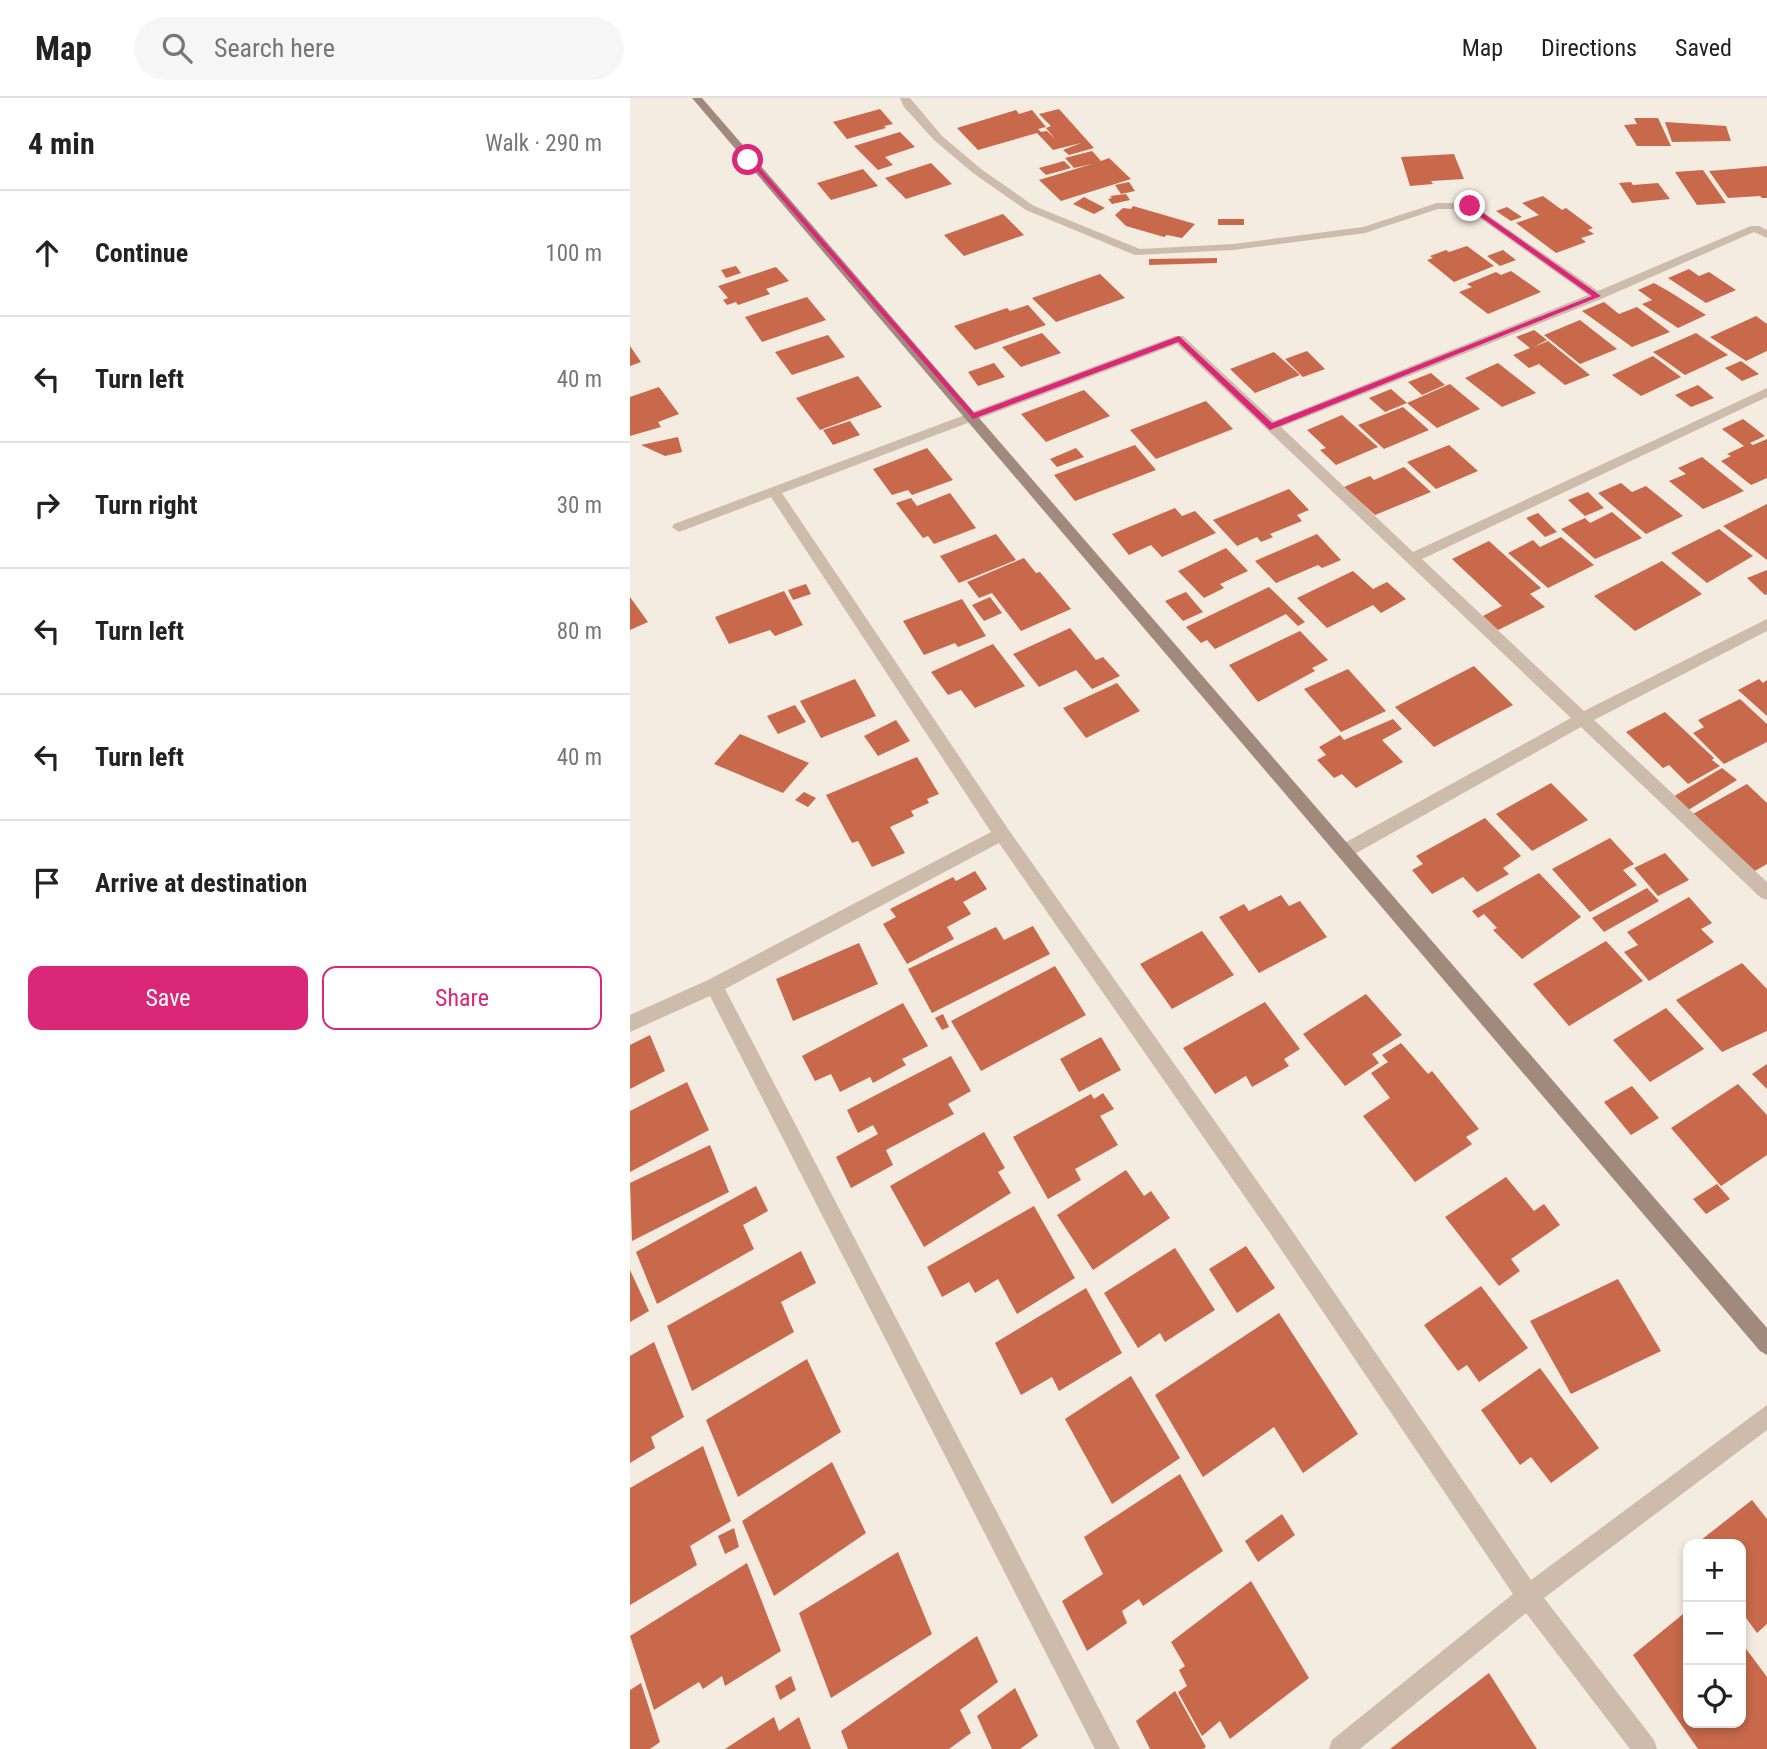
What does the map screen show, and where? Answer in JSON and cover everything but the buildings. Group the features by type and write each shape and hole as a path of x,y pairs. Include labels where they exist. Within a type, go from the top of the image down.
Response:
{"street":[{"path":"697,98 973,416 1767,1344"},
{"path":"905,98 908,105 938,138 977,172 1030,208 1139,253 1233,247 1364,230 1437,206 1470,206 1597,296"},
{"path":"1270,427 1597,296 1755,228 1767,235"},
{"path":"679,527 1179,339 1767,893"},
{"path":"1410,559 1767,392"},
{"path":"774,491 1002,834 1277,1226 1528,1596 1645,1749"},
{"path":"1345,851 1583,719 1767,624"},
{"path":"630,1024 714,986 1002,834"},
{"path":"714,986 1108,1749"},
{"path":"1341,1749 1528,1596 1767,1416"}],"route":[{"path":"748,160 973,416 1179,339 1270,427 1597,296 1470,206"}]}
